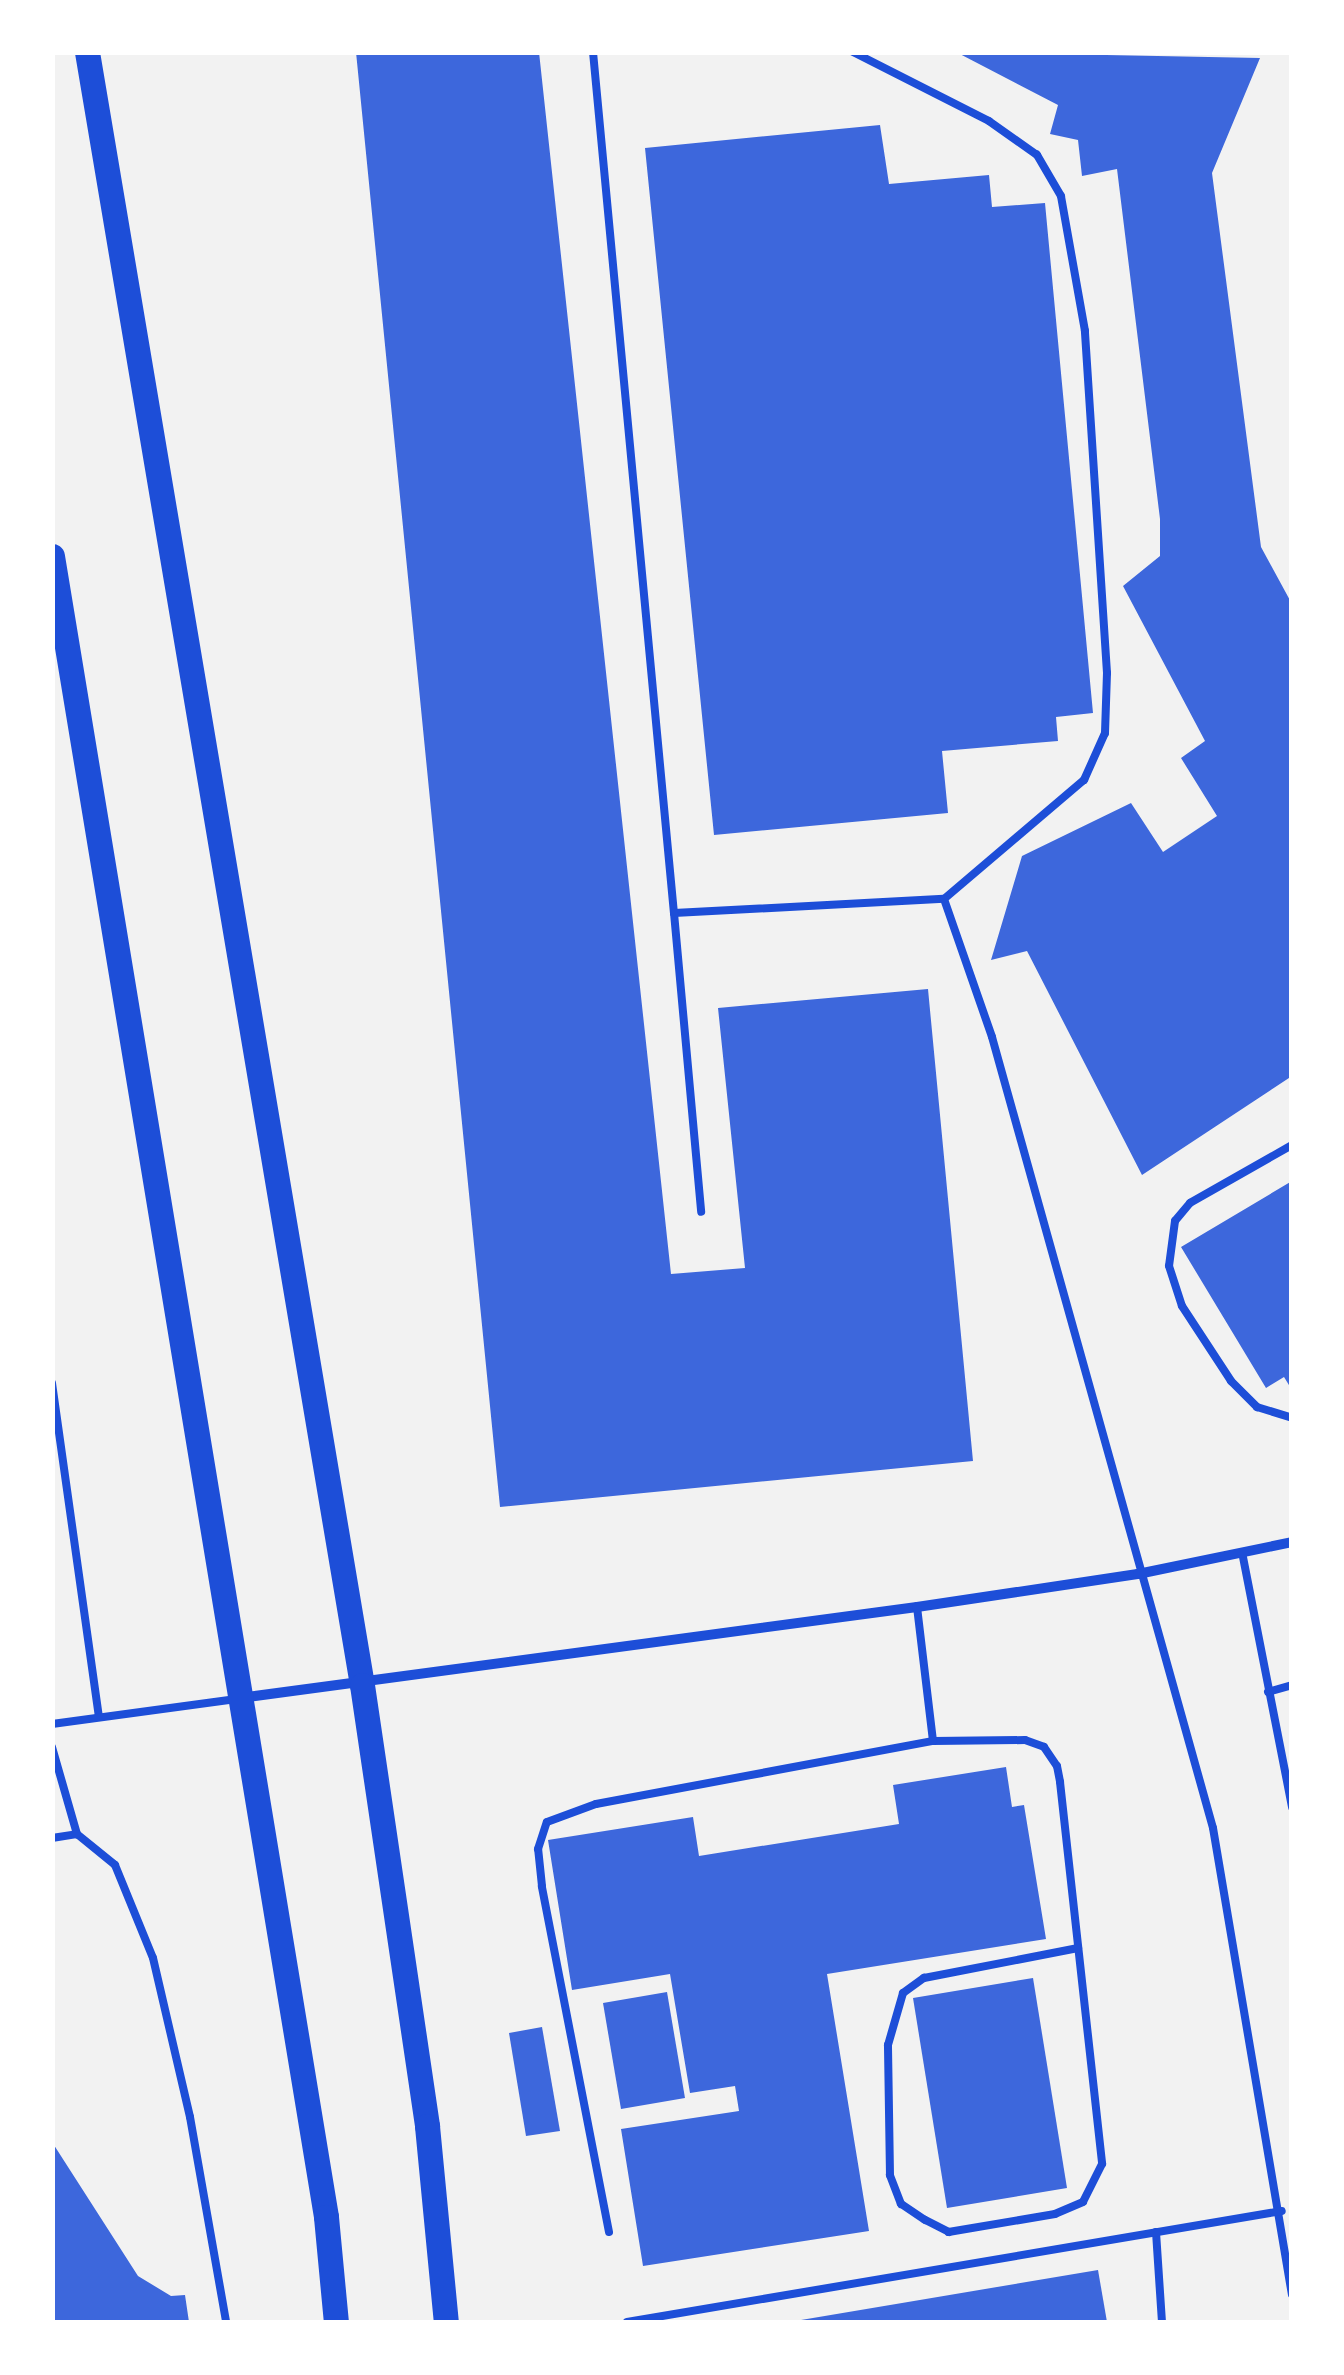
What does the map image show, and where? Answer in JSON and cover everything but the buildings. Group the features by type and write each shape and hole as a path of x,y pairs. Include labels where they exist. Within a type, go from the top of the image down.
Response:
{"main road":[{"path":"88,52 362,1685 427,2126 446,2322"},
{"path":"52,556 326,2218 336,2322"}],"street":[{"path":"240,1698 362,1685 918,1607 1138,1574 1292,1542"}],"lane":[{"path":"594,52 702,1212"},
{"path":"674,913 944,900 1084,780 1105,732 1085,331 1062,196 1037,154 988,121 853,52"},
{"path":"944,900 992,1037 1138,1574 1213,1828 1282,2212 1292,2294"},
{"path":"1292,1145 1190,1202 1174,1221 1169,1266 1182,1306 1230,1380 1257,1407 1292,1418"},
{"path":"52,1383 99,1716"},
{"path":"1242,1552 1292,1806"},
{"path":"918,1607 933,1740"},
{"path":"1268,1692 1292,1685"},
{"path":"52,1724 240,1698"},
{"path":"610,2232 542,1886 538,1849 547,1822 596,1804 933,1740 1025,1740 1053,1758 1078,1948 1102,2164 1096,2183 1083,2202 1055,2214 949,2232 902,2204 890,2175 888,2045 903,1993 924,1978 1078,1948"},
{"path":"52,1748 78,1834 116,1865 153,1958 201,2170 226,2322"},
{"path":"52,1838 78,1834"},
{"path":"627,2322 1282,2212"},
{"path":"1156,2232 1162,2322"}]}
